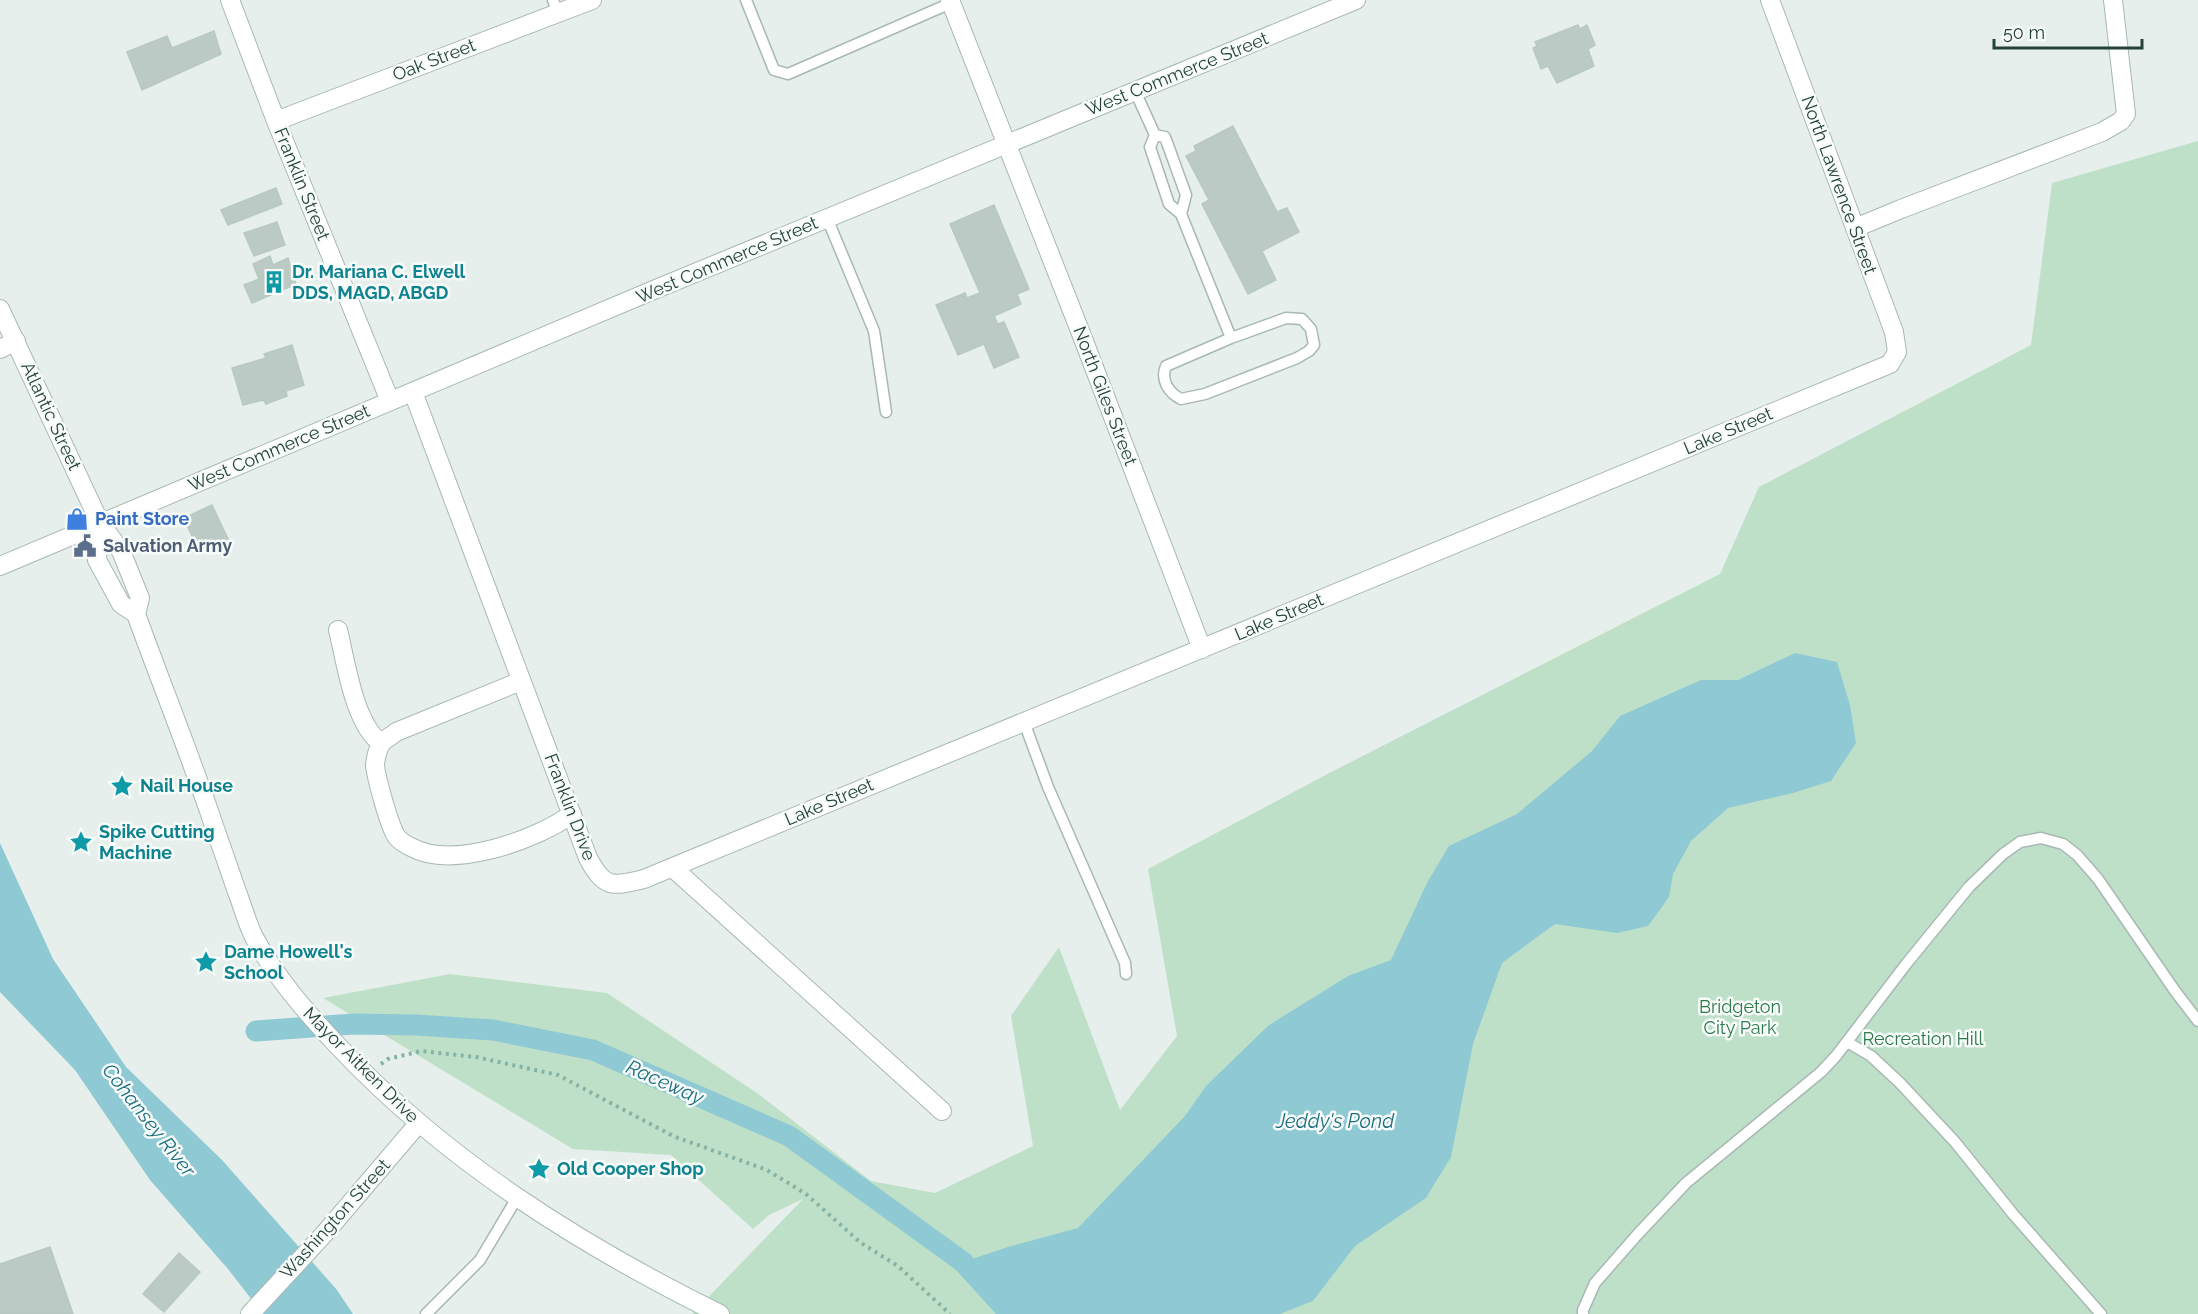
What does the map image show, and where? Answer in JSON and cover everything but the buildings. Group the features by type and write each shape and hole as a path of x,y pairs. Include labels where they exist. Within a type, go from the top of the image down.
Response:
{"street":[{"name":"Franklin Street","path":"230,0 276,121 390,401"},
{"name":"Oak Street","path":"276,121 555,7 592,0"},
{"name":"West Commerce Street","path":"0,566 828,218 1356,0"},
{"name":"North Lawrence Street","path":"1770,0 1897,344 1898,352 1885,367"},
{"path":"1855,228 1901,208 2102,132 2121,121 2126,114 2113,0"},
{"name":"North Giles Street","path":"951,2 1202,649"},
{"name":"Atlantic Street","path":"0,309 8,345 100,524"},
{"name":"Lake Street","path":"673,868 1885,367"},
{"name":"Franklin Drive","path":"413,392 594,868 604,880 618,885 644,879 673,868"},
{"name":"Mayor Aitken Drive","path":"100,524 98,560 121,604 136,614"},
{"name":"Mayor Aitken Drive","path":"100,524 121,551 140,598 136,614 191,759 252,934 276,975 309,1015 366,1075 418,1124 469,1163 580,1238 683,1296 720,1314"},
{"path":"338,630 361,714 371,736 381,743"},
{"path":"521,681 396,732 381,743 375,763 397,838 412,848 428,854 444,856 491,849 543,830 572,814"},
{"path":"673,868 942,1111"},
{"name":"Washington Street","path":"249,1314 325,1233 418,1124"}],"lane":[{"path":"746,0 774,70 788,74 951,2"},
{"path":"1135,91 1155,135 1150,147 1169,204 1181,214 1231,338"},
{"path":"1155,135 1165,137 1186,195 1181,214"},
{"path":"1157,168 1173,162"},
{"path":"828,218 874,331 886,412"},
{"path":"1286,318 1294,318 1302,319 1311,329 1314,345 1297,358 1205,394 1181,399 1174,396 1165,382 1163,371 1166,366 1231,338 1286,318"},
{"path":"1024,722 1048,787 1125,963 1126,974"},
{"path":"1583,1314 1595,1283 1637,1235 1686,1183 1821,1072 1969,887 2003,854 2020,842 2041,838 2063,844 2077,855 2098,879 2198,1022"},
{"path":"1847,1042 1871,1056 1900,1083 1955,1142 2013,1214 2101,1314"},
{"path":"426,1314 480,1260 518,1196"}],"path":[{"path":"366,1075 388,1059 421,1051 476,1057 558,1075 673,1136 767,1170 806,1194 861,1243 898,1266 950,1314"}],"green space":[{"name":"Bridgeton City Park","path":"2198,141 2198,1314 692,1314 803,1199 769,1215 753,1229 671,1155 573,1149 323,998 450,974 607,993 757,1093 871,1181 935,1193 1033,1146 1011,1016 1059,947 1120,1110 1177,1036 1148,869 1339,768 1720,574 1759,487 2031,345 2052,183"}],"water":[{"name":"Jeddy's Pond","path":"1795,653 1837,662 1850,705 1856,743 1831,781 1793,793 1728,808 1691,841 1673,874 1669,897 1648,926 1617,933 1555,924 1502,963 1473,1044 1451,1157 1426,1198 1355,1246 1313,1301 1280,1314 1008,1314 963,1262 1078,1228 1185,1116 1206,1086 1269,1025 1348,976 1391,960 1428,881 1449,846 1517,814 1592,751 1620,716 1701,680 1738,680"},
{"name":"Cohansey River","path":"0,843 53,959 126,1067 222,1160 337,1290 353,1314 263,1314 228,1269 150,1180 75,1070 0,992"}],"waterway":[{"name":"Raceway","path":"256,1031 353,1024 416,1025 493,1030 593,1050 789,1136 963,1262 1008,1314"}],"place":[{"name":"Dr. Mariana C. Elwell DDS, MAGD, ABGD","path":"274,282"},
{"name":"Paint Store","path":"77,519"},
{"name":"Salvation Army","path":"85,546"},
{"name":"Nail House","path":"122,786"},
{"name":"Spike Cutting Machine","path":"81,842"},
{"name":"Dame Howell's School","path":"206,962"},
{"name":"Old Cooper Shop","path":"539,1169"}],"park label":[{"name":"Recreation Hill","path":"1923,1039"}]}
